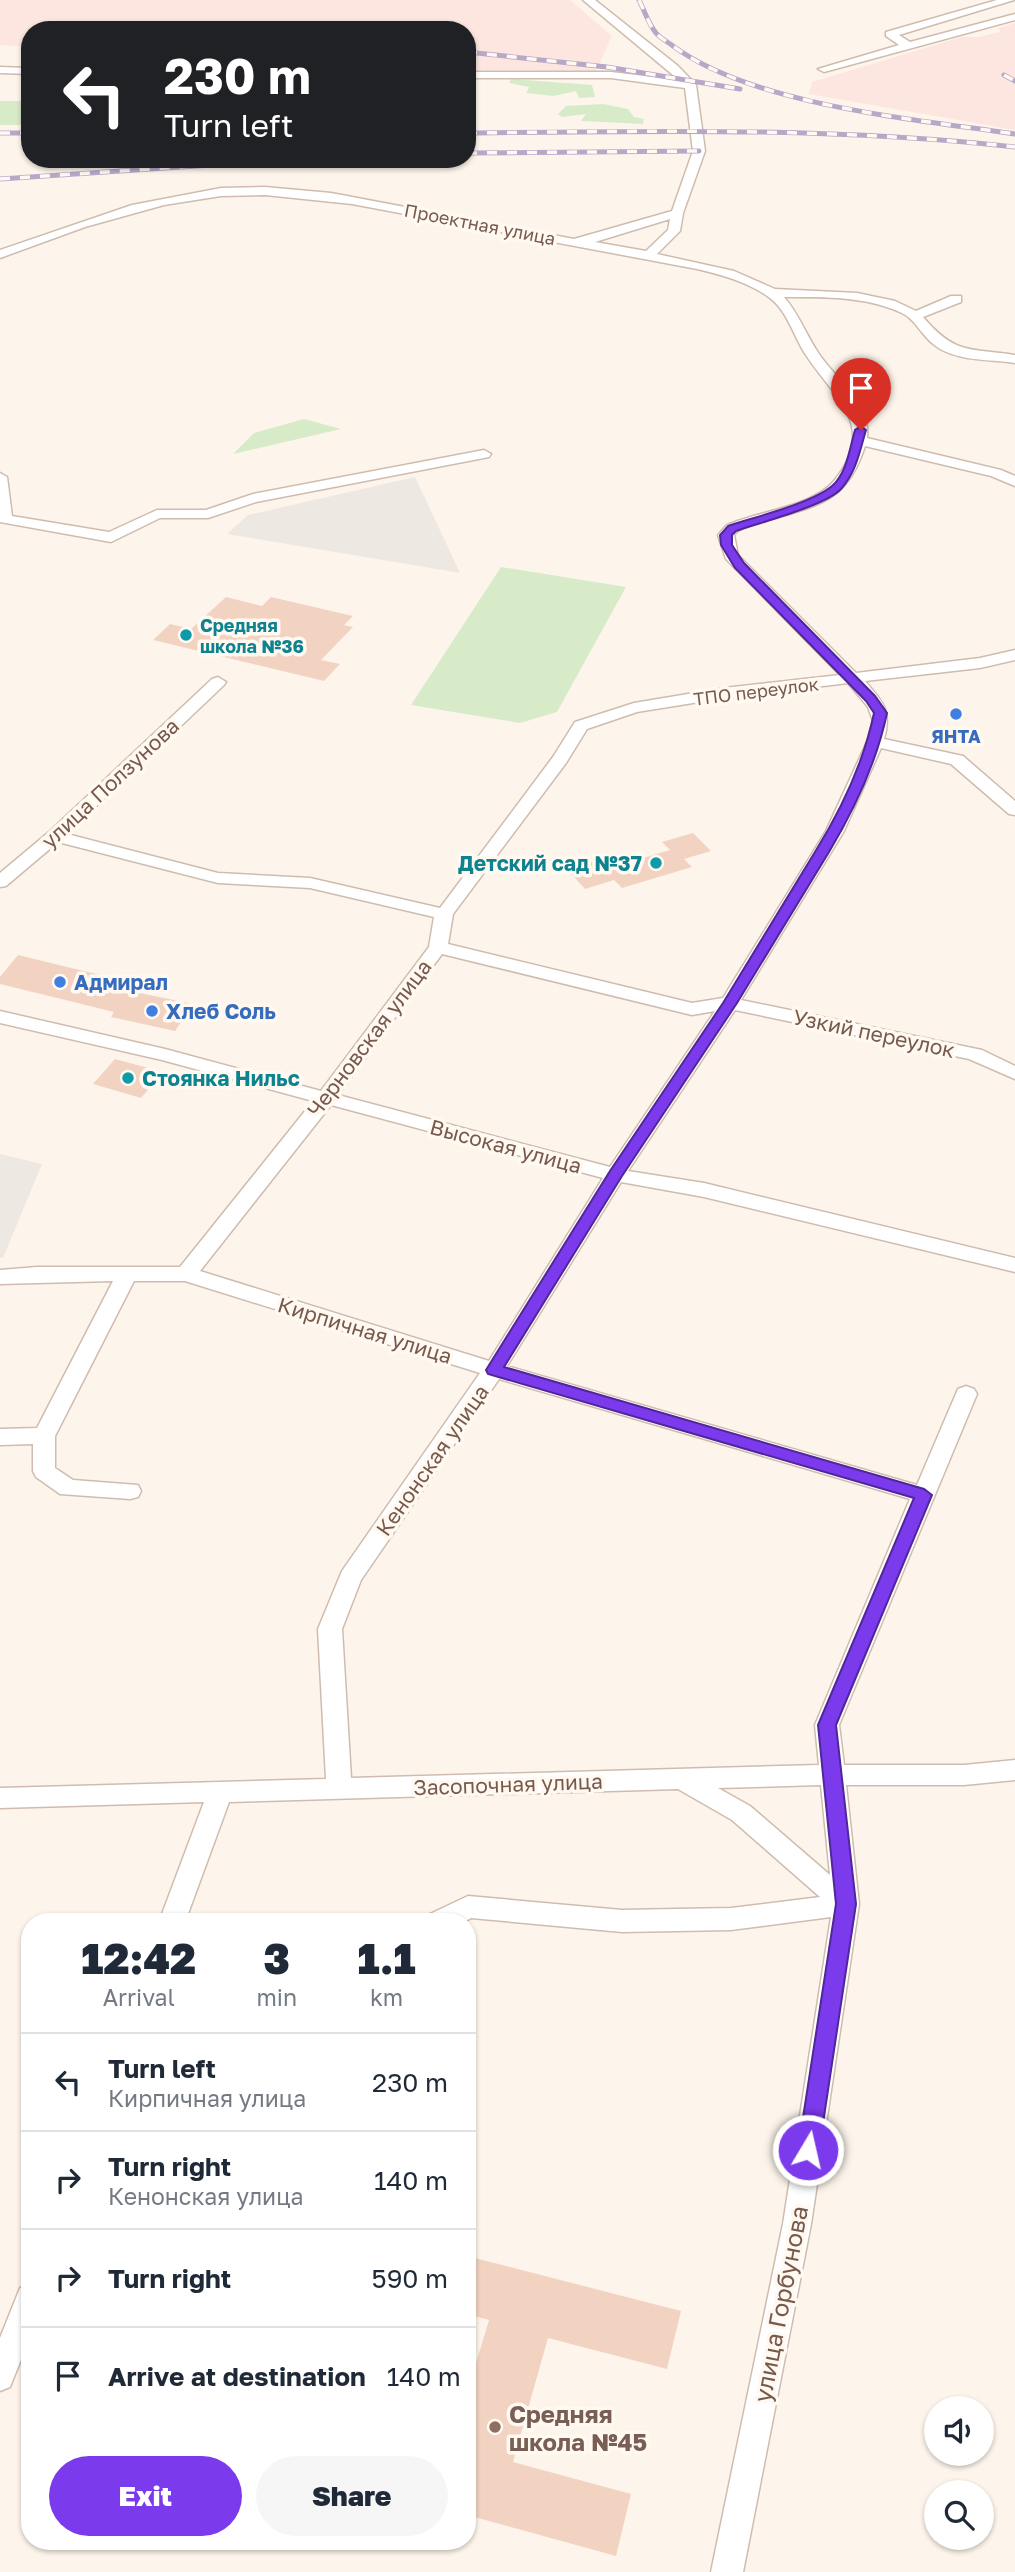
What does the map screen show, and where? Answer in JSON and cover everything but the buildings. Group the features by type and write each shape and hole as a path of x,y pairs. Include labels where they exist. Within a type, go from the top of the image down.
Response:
{"street":[{"path":"588,0 674,68 690,85 699,151 677,213 674,230 653,248 650,256"},
{"path":"908,46 890,34 1009,0"},
{"path":"824,68 1015,17"},
{"path":"0,70 21,71"},
{"path":"476,75 611,75 690,85"},
{"name":"Проектная улица","path":"0,254 74,227 183,197 260,191 301,193 446,217 574,243 677,213"},
{"path":"574,243 650,256 726,274 771,293 788,308 813,355 848,403 861,430 859,440 996,473 1015,482"},
{"path":"771,293 862,298 892,305 915,316 939,343 952,348 1015,359"},
{"path":"915,316 956,299"},
{"name":"Кенонская улица","path":"338,1789 330,1629 350,1577 494,1370 615,1175 730,1003 835,831 875,742 880,713 853,678 731,556 726,535 740,524 811,501 837,488 849,468 859,440"},
{"path":"0,477 3,517 111,537 157,514 208,514 253,498 484,454"},
{"name":"ТПО переулок","path":"560,759 581,726 634,708 724,693 980,663 1015,655"},
{"name":"улица Ползунова","path":"0,883 55,836 218,682"},
{"path":"875,742 957,760 1015,810"},
{"name":"Черновская улица","path":"186,1274 326,1098 438,947 444,914 560,759"},
{"path":"55,836 218,878 310,883 444,914"},
{"path":"438,947 692,1009 730,1003"},
{"name":"Узкий переулок","path":"730,1003 975,1054 1015,1073"},
{"name":"Высокая улица","path":"0,1017 165,1055 615,1175 704,1190 1015,1265"},
{"path":"127,1274 44,1436 44,1471 68,1488 130,1491"},
{"name":"Кирпичная улица","path":"0,1277 186,1274 494,1370 924,1495"},
{"name":"улица Горбунова","path":"726,2572 797,2224 846,1904 827,1725 966,1394"},
{"path":"0,1437 44,1436"},
{"name":"Засопочная улица","path":"0,1798 832,1774 964,1775 1015,1770"},
{"path":"681,1779 741,1814 846,1904"},
{"path":"175,1913 220,1792"},
{"path":"456,1913 468,1907 622,1921 731,1919 846,1904"},
{"path":"0,2377 21,2324"}],"shaded area":[{"path":"0,0 570,0 612,36 596,71 476,70 476,21 21,21 21,46 0,45"},
{"path":"1015,23 1015,130 809,94 812,82 962,37 1000,32 999,28"},
{"path":"415,477 460,573 227,534 248,515"},
{"path":"0,1154 42,1164 3,1258 0,1258"}],"green space":[{"path":"511,79 592,85 595,97 579,98 576,91 554,96 526,93 529,87 509,83"},
{"path":"0,101 21,101 21,125 0,125"},
{"path":"603,104 628,109 634,117 644,119 643,124 581,121 586,114 562,117 558,114 566,106"},
{"path":"304,419 341,429 233,454 254,433"},
{"path":"501,567 626,587 557,712 520,723 411,705"}],"railway":[{"path":"639,0 651,26 662,38 707,66 747,83 837,107 1015,134"},
{"path":"476,53 607,67 740,89"},
{"path":"1004,75 1015,81"},
{"path":"0,133 21,133"},
{"path":"476,133 810,133 1015,147"},
{"path":"476,153 699,151"},
{"path":"0,179 165,168"}],"place":[{"name":"Средняя школа №36","path":"186,635"},
{"name":"ЯНТА","path":"956,714"},
{"name":"Детский сад №37","path":"656,863"},
{"name":"Адмирал","path":"60,982"},
{"name":"Хлеб Соль","path":"152,1011"},
{"name":"Стоянка Нильс","path":"128,1078"},
{"name":"Средняя школа №45","path":"495,2427"}],"route":[{"path":"808,2150 846,1904 827,1725 924,1495 494,1370 615,1175 730,1003 835,831 875,742 881,721 880,713 871,698 739,565 726,545 726,535 732,528 811,501 837,488 849,468 861,430"}]}
